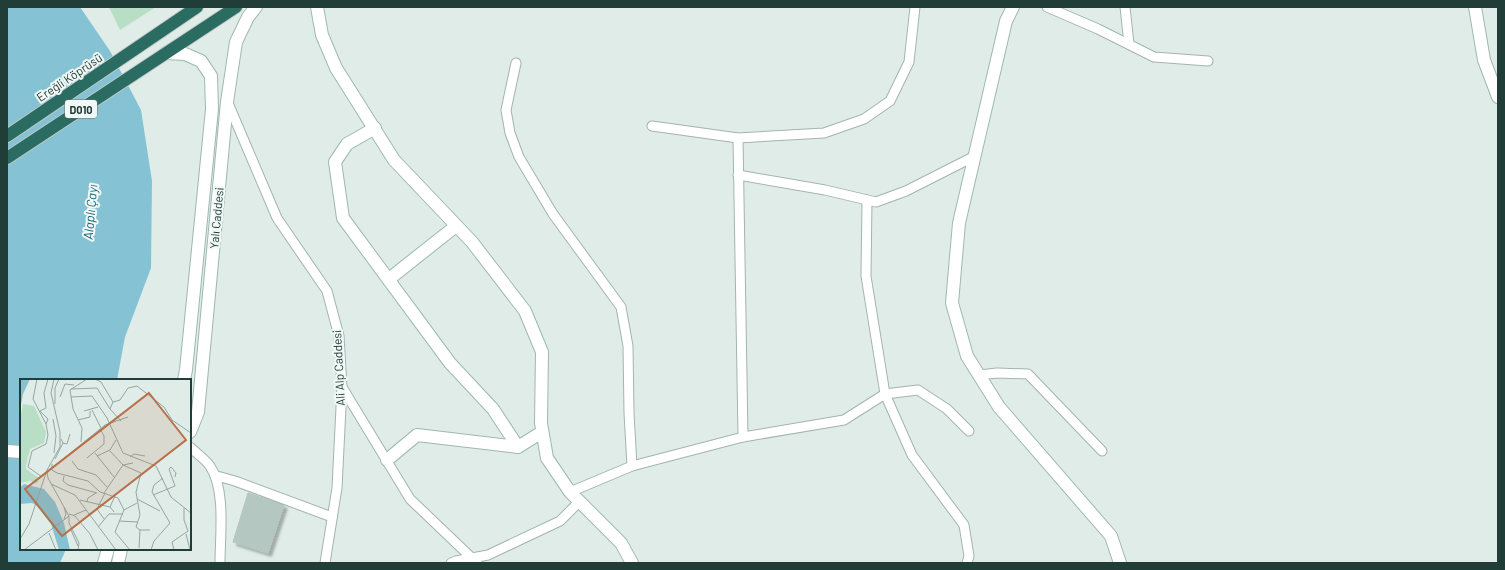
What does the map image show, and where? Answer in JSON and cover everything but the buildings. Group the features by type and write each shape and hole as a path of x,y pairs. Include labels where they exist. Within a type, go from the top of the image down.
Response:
{"highway":[{"name":"Ereğli Köprüsü","path":"7,136 197,7"},
{"name":"D010","path":"7,158 236,7"}],"street":[{"name":"Yalı Caddesi","path":"191,430 198,412 227,102 236,42 248,17 256,7"},
{"path":"316,7 322,35 336,68 394,160 472,242 525,311 542,352 541,423 547,458 570,492 621,543 632,563"},
{"path":"652,126 738,138 824,133 864,119 890,101 909,62 915,7"},
{"path":"1013,7 1006,21 959,223 952,303 967,356 999,407 1111,536 1120,563"},
{"path":"1047,7 1098,29 1154,57 1208,61"},
{"path":"1125,7 1129,44"},
{"path":"1476,7 1484,60 1498,97"},
{"name":"Yalı Caddesi","path":"166,53 185,54 202,61 211,76 212,109 184,379"},
{"path":"516,63 506,110 510,134 519,157 553,214 621,307 628,346 629,413 632,466"},
{"name":"Ali Alp Caddesi","path":"227,102 277,218 327,291 339,336 342,387 337,488 326,563"},
{"path":"375,128 347,144 335,162 343,218 450,363 493,409 518,447"},
{"path":"738,138 743,437"},
{"path":"738,175 825,190 876,202 906,191 975,156"},
{"path":"867,200 866,276 885,394 912,454 964,525 969,556 967,563"},
{"path":"389,279 456,226"},
{"path":"979,375 998,373 1028,374 1102,451"},
{"path":"342,387 410,499 474,560"},
{"path":"570,492 632,466 743,437 844,420 885,394 918,390 947,409 969,431"},
{"path":"387,460 417,435 518,447 542,432"},
{"path":"191,448 209,466 217,481 220,497 220,563"},
{"path":"7,451 20,452"},
{"path":"217,481 217,476 235,481 332,517"},
{"path":"451,563 474,560 488,556 560,520 579,502"},
{"path":"104,563 108,550"},
{"path":"118,563 121,550"}],"green space":[{"path":"109,7 156,7 120,30"}],"water":[{"name":"Alaplı Çayı","path":"7,7 80,7 110,51 141,110 152,181 151,268 125,337 117,379 20,379 20,550 66,550 60,563 7,563"}]}
